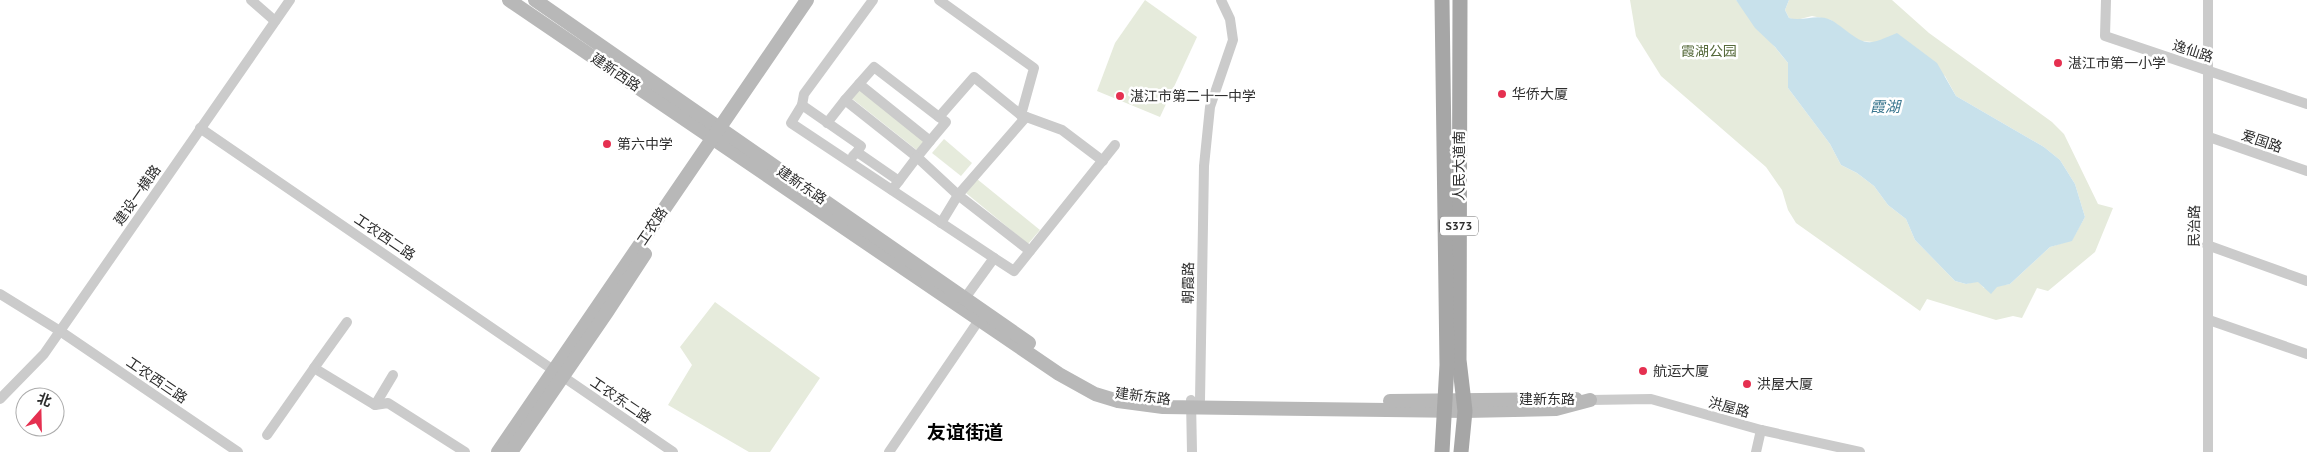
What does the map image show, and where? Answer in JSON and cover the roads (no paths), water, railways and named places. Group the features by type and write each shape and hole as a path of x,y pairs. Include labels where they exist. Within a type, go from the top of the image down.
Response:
{"main road":[{"name":"人民大道南","path":"1442,0 1447,365 1443,406 1442,452"},
{"name":"人民大道南","path":"1460,0 1459,360 1464,405 1461,452"}],"street":[{"path":"251,0 275,22"},
{"name":"建设一横路","path":"0,399 44,354 290,0"},
{"name":"建新西路","path":"510,0 720,136"},
{"name":"建新西路","path":"535,0 720,136"},
{"name":"工农路","path":"720,136 807,0"},
{"name":"工农路","path":"498,452 558,373 815,0"},
{"path":"873,0 804,94 802,105 791,123 1014,271 1115,145"},
{"path":"939,0 1034,68 1024,116 958,195 941,223"},
{"name":"朝霞路","path":"1192,452 1204,166 1210,106 1233,40 1230,19 1221,0"},
{"name":"逸仙路","path":"2106,0 2105,36 2307,104"},
{"name":"民治路","path":"2208,0 2208,452"},
{"path":"827,123 874,67 946,122 892,190"},
{"path":"939,117 974,77 1024,116 1062,130 1103,160"},
{"path":"859,84 930,141"},
{"path":"845,100 917,157 958,195 1030,251"},
{"path":"802,105 861,146 849,162"},
{"name":"工农西二路","path":"200,128 558,373"},
{"name":"建新东路","path":"720,136 965,298 1063,367 1098,388 1122,395 1194,403"},
{"name":"建新东路","path":"720,136 979,320 1059,374 1095,394 1118,401 1464,405 1556,409 1590,400"},
{"name":"爱国路","path":"2209,137 2307,171"},
{"path":"857,152 899,180"},
{"path":"2207,245 2307,281"},
{"path":"965,298 994,258"},
{"name":"工农西三路","path":"0,294 60,330 238,452"},
{"path":"889,452 979,320"},
{"path":"2209,320 2307,354"},
{"path":"267,435 347,322"},
{"path":"314,368 375,405 388,403 465,452"},
{"name":"工农路","path":"511,452 558,373"},
{"name":"工农东二路","path":"558,373 673,452"},
{"path":"375,405 394,375"},
{"name":"洪屋路","path":"1590,400 1651,399 1761,430 1860,452"},
{"path":"1756,452 1761,430"}],"water":[{"name":"霞湖","path":"1736,0 1789,0 1785,10 1789,18 1825,18 1833,21 1864,42 1875,42 1897,33 1937,63 1956,96 2044,147 2060,160 2075,184 2085,217 2072,241 2050,247 2010,284 1997,287 1991,294 1978,282 1966,284 1955,281 1915,240 1906,219 1888,205 1874,186 1857,173 1841,165 1830,144 1788,88 1788,63 1775,47 1755,28"}],"place":[{"name":"湛江市第一小学","path":"2058,63"},
{"name":"华侨大厦","path":"1502,94"},
{"name":"湛江市第二十一中学","path":"1120,96"},
{"name":"第六中学","path":"607,144"},
{"name":"航运大厦","path":"1643,371"},
{"name":"洪屋大厦","path":"1747,384"}],"district":[{"name":"友谊街道","path":"965,432"}],"park label":[{"name":"霞湖公园","path":"1709,51"}]}
